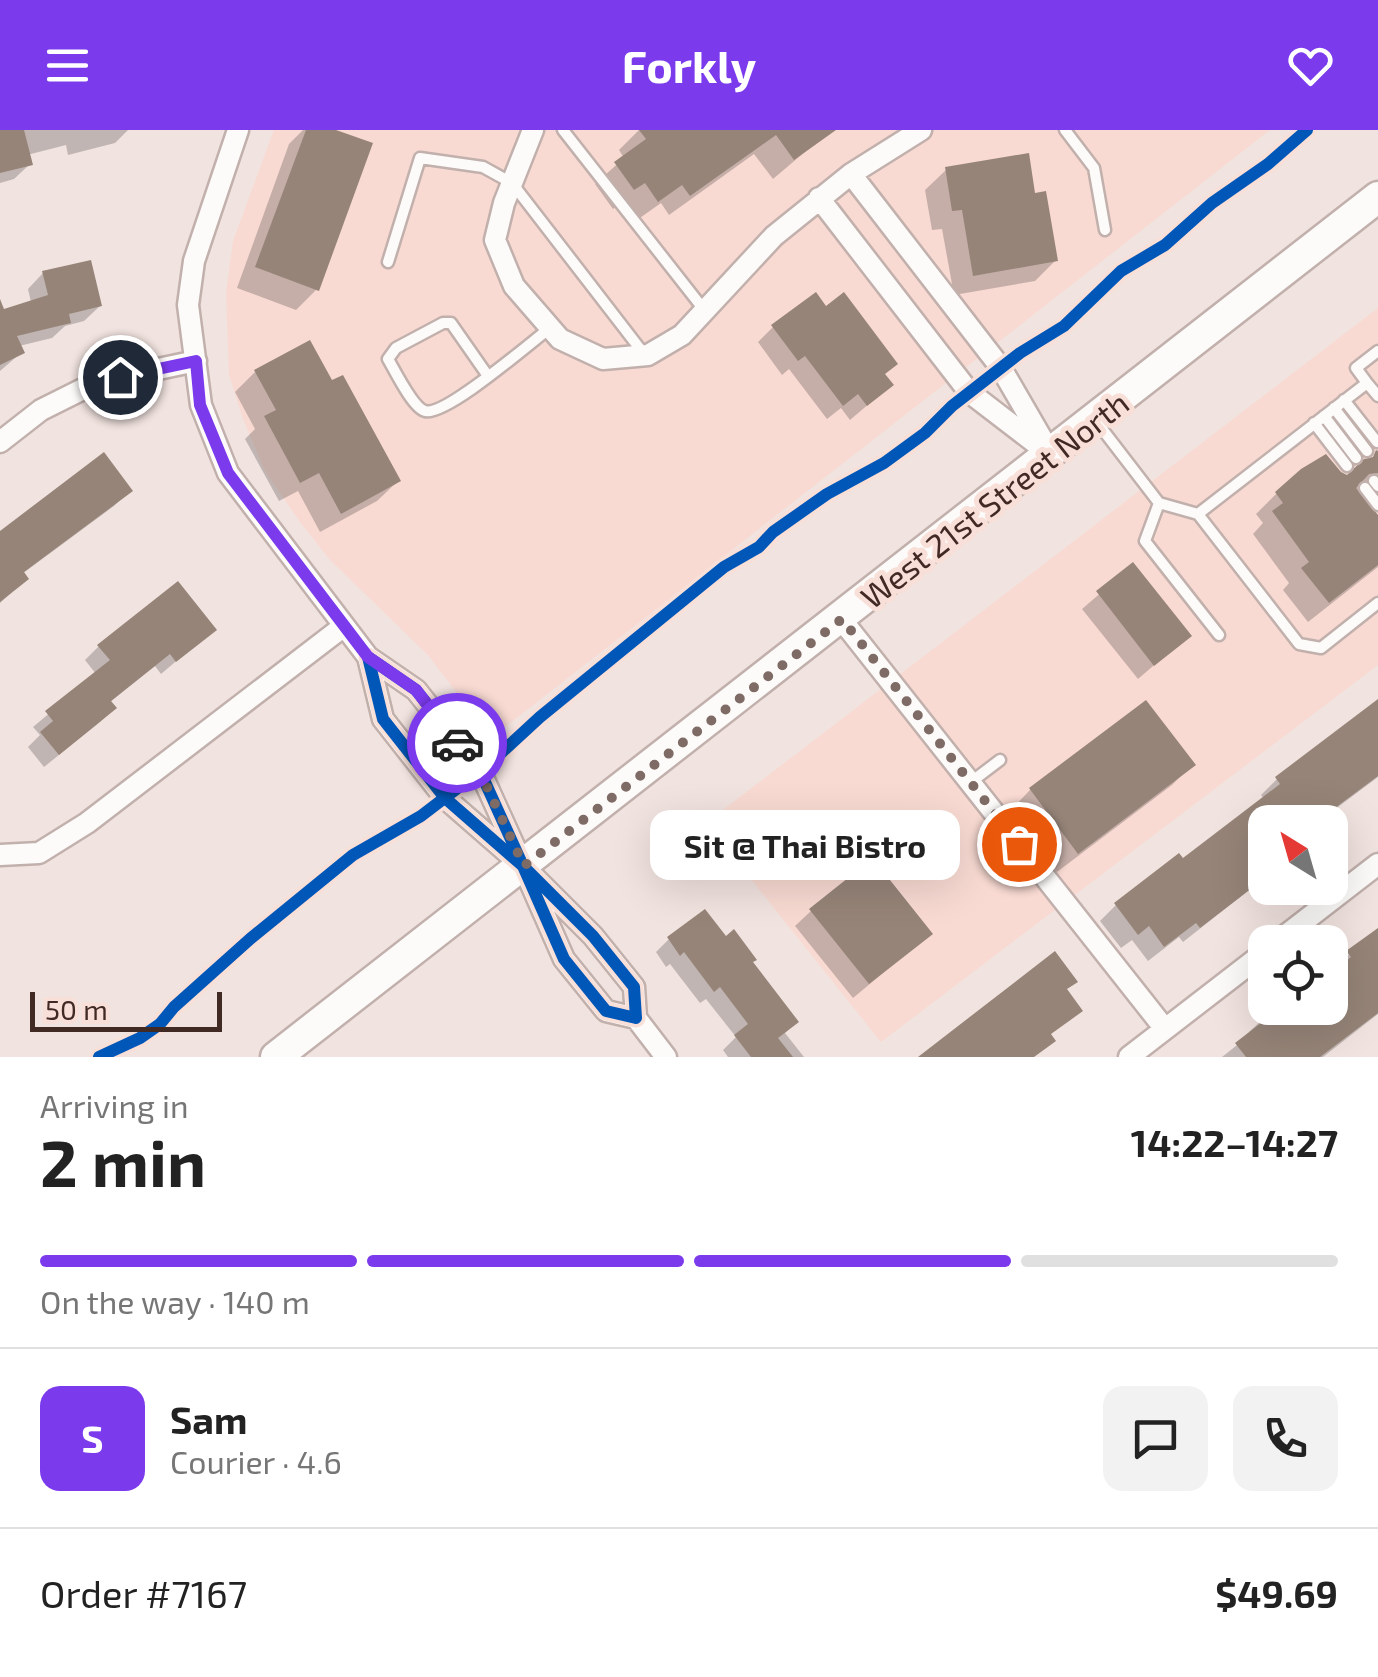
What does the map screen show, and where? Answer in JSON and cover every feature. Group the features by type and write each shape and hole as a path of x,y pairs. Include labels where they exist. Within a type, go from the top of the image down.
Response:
{"main road":[{"name":"West 21st Street North","path":"276,1057 1378,197"}],"street":[{"path":"238,130 194,261 188,304 200,405 228,473 368,657 416,690 480,772 564,959 606,1011 636,1018"},
{"path":"533,130 495,240 514,286 560,339 603,359 645,355 682,335 774,236 851,174 921,130"},
{"path":"851,174 1001,368 1051,455"},
{"path":"819,198 970,392 1051,455"},
{"path":"0,442 41,410 97,382 196,361"},
{"path":"842,619 1165,1029"},
{"path":"0,855 39,853 87,823 344,626"},
{"path":"368,657 382,718 445,798 524,866 592,936 634,987 636,1018 666,1057"},
{"path":"1299,925 1378,864"},
{"path":"1129,1057 1248,965"}],"lane":[{"path":"563,130 706,311"},
{"path":"1065,130 1094,168 1105,230"},
{"path":"388,262 420,158 483,167 512,183 645,355"},
{"path":"488,376 451,323 396,348 388,359 416,406 435,411 488,376 550,327"},
{"path":"1378,351 1356,368 1378,396"},
{"path":"1198,514 1367,382"},
{"path":"1344,400 1377,442"},
{"path":"1334,408 1367,451"},
{"path":"1095,420 1159,503 1198,514 1300,644 1320,648 1378,604"},
{"path":"1319,420 1352,462"},
{"path":"1372,485 1378,505"},
{"path":"1159,503 1144,541 1219,635"},
{"path":"971,782 1000,760"}],"shaded area":[{"path":"274,130 1270,130 491,738 428,655 330,560 300,522 265,471 243,419 229,375 226,293 233,241"},
{"path":"1378,308 1378,665 881,1042 706,823"}],"building":[{"path":"0,130 24,130 33,165 0,173"},
{"path":"306,130 336,130 373,143 319,291 255,267"},
{"path":"639,130 836,130 794,160 776,135 690,196 682,185 658,202 645,183 634,190 614,162 646,139"},
{"path":"1029,153 1035,193 1046,191 1058,261 973,276 962,210 952,211 945,167"},
{"path":"91,260 102,306 69,314 71,323 17,336 25,353 0,365 0,299 4,309 48,295 42,271"},
{"path":"816,292 826,306 844,292 898,364 885,374 894,385 867,406 858,394 843,406 805,356 798,361 771,325"},
{"path":"310,340 332,380 343,375 401,481 341,514 319,473 300,483 264,416 276,410 254,370"},
{"path":"1376,450 1378,473 1369,474 1356,488 1378,515 1378,565 1329,603 1301,568 1309,562 1272,511 1283,503 1275,492 1326,454 1347,475 1364,459 1373,457"},
{"path":"104,452 133,491 24,572 29,579 0,602 0,531"},
{"path":"1133,562 1192,636 1154,666 1096,591"},
{"path":"178,581 217,630 176,662 170,654 111,701 117,708 59,755 40,732 53,721 45,711 110,660 97,645"},
{"path":"1378,699 1378,776 1339,805 1252,805 1280,784 1275,777"},
{"path":"1146,700 1196,765 1078,854 1029,788"},
{"path":"1248,808 1248,891 1200,928 1196,923 1164,947 1149,926 1138,935 1114,903 1179,853 1183,858"},
{"path":"878,865 933,934 869,984 809,909 863,866"},
{"path":"705,909 726,936 734,929 757,960 753,962 799,1022 778,1038 793,1057 751,1057 734,1035 748,1024 720,987 714,992 684,952 680,956 667,937"},
{"path":"1378,928 1378,1013 1320,1057 1246,1057 1235,1043 1258,1025 1348,1025 1348,950"},
{"path":"1055,951 1078,982 1067,989 1083,1011 1051,1034 1056,1041 1034,1057 918,1057"}],"cycle path":[{"path":"99,1057 160,1024 250,939 353,855 421,816 489,764 540,717 724,567 759,547 773,532 827,494 884,463 925,433 952,406 1020,353 1064,326 1121,271 1165,245 1212,203 1268,164 1307,130"},
{"path":"523,866 480,771 416,690 368,657 383,719 445,798 523,866 593,936 634,987 636,1018 606,1011 564,959 523,866"}],"way so far":[{"path":"457,743 480,772 524,866 842,619 1019,844"}],"place":[{"name":"Sit @ Thai Bistro","path":"1019,844"}],"route":[{"path":"120,377 196,361 200,405 228,473 368,657 416,690 457,743"}]}
